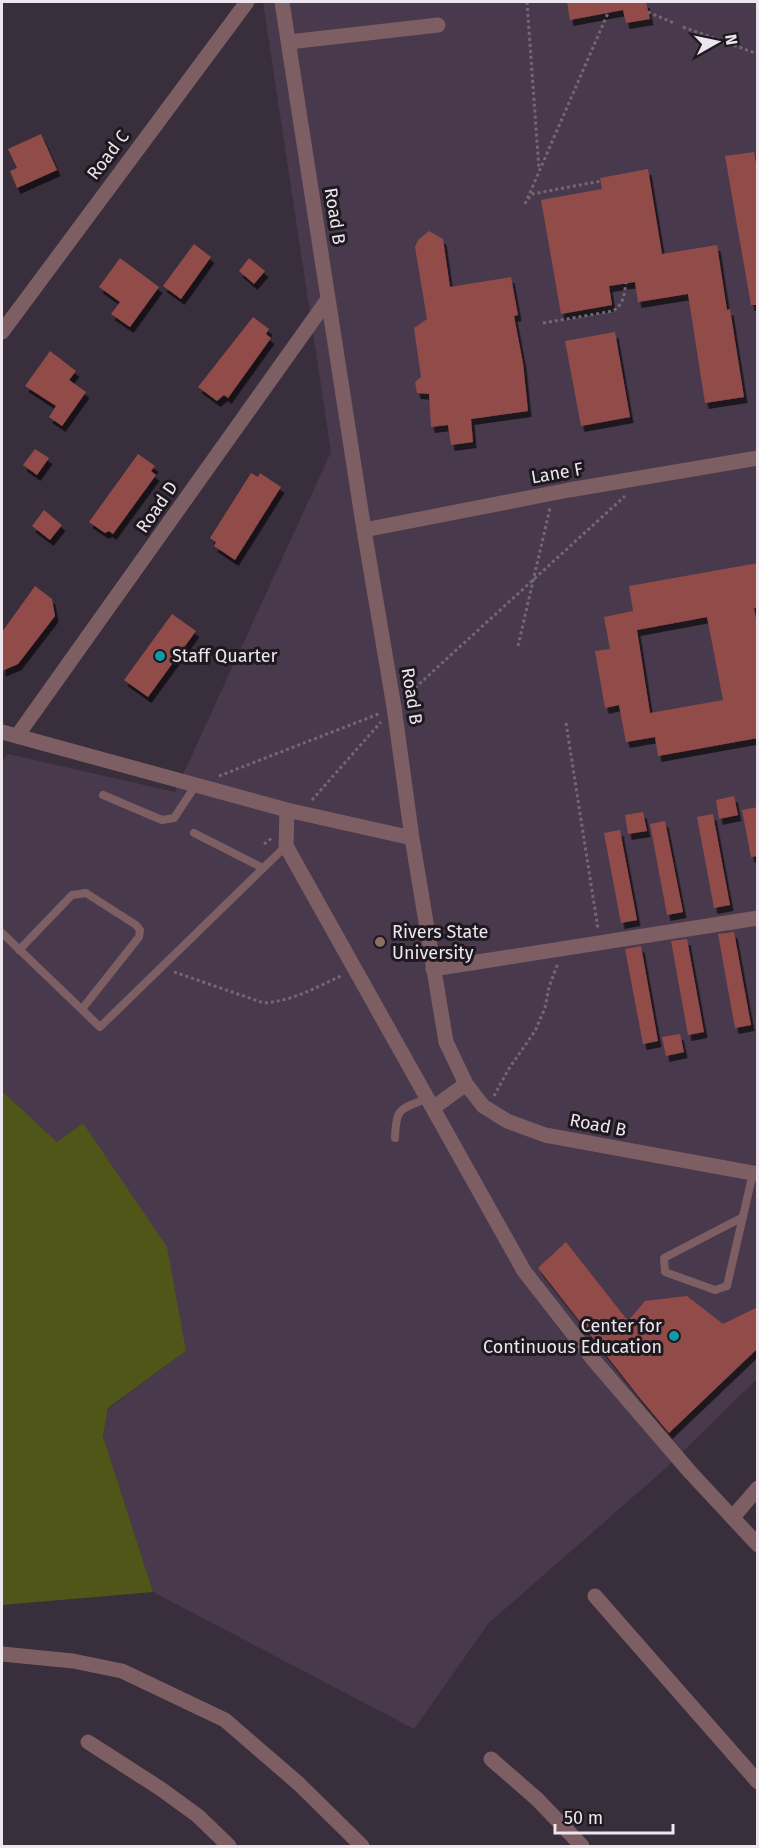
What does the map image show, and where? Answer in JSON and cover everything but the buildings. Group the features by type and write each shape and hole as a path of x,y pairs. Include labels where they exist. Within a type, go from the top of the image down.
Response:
{"street":[{"name":"Road C","path":"2,332 247,2"},
{"name":"Road B","path":"282,2 364,530 394,707 412,838 446,1042 466,1084 487,1108 507,1121 545,1135 755,1174"},
{"path":"289,42 438,25"},
{"name":"Road D","path":"17,736 328,300"},
{"name":"Lane F","path":"364,530 758,458"},
{"path":"2,732 196,785 291,816 412,838"},
{"path":"291,816 286,846 524,1271 592,1358 758,1545"},
{"path":"433,969 758,918"},
{"path":"430,1103 466,1084"},
{"path":"732,1517 758,1488"},
{"path":"595,1596 758,1782"},
{"path":"2,1654 73,1661 122,1671 225,1720 299,1784 362,1846"},
{"path":"88,1742 198,1816 229,1846"},
{"path":"491,1759 537,1799 582,1846"}],"lane":[{"path":"103,795 162,820 168,820 174,818 196,785"},
{"path":"194,834 263,868"},
{"path":"2,933 100,1027 286,846"},
{"path":"19,950 72,895 86,893 136,925 140,930 139,937 82,1009"},
{"path":"395,1138 396,1118 403,1109 430,1103"},
{"path":"743,1217 664,1258 665,1272 715,1290 727,1287 755,1174"}],"path":[{"path":"527,2 539,171"},
{"path":"648,12 674,23"},
{"path":"601,181 532,194 525,204 608,13"},
{"path":"683,27 758,54"},
{"path":"543,323 613,310 619,307 624,299 626,283"},
{"path":"264,844 394,707 646,477"},
{"path":"518,646 553,494"},
{"path":"196,785 394,707"},
{"path":"566,723 600,943"},
{"path":"487,1108 508,1070 535,1031 545,1008 549,987 566,948"},
{"path":"161,967 264,1002 302,996 355,969"}],"shaded area":[{"name":"Rivers State University","path":"263,2 757,2 757,1379 666,1468 489,1623 414,1729 153,1592 103,1436 108,1409 186,1351 83,1123 57,1142 2,1091 2,761 8,754 175,792 331,452"}],"green space":[{"path":"2,1091 57,1142 83,1123 167,1247 186,1351 108,1408 103,1436 153,1592 2,1605"}],"place":[{"name":"Staff Quarter","path":"160,656"},
{"name":"Rivers State University","path":"380,942"},
{"name":"Center for Continuous Education","path":"674,1336"}]}
